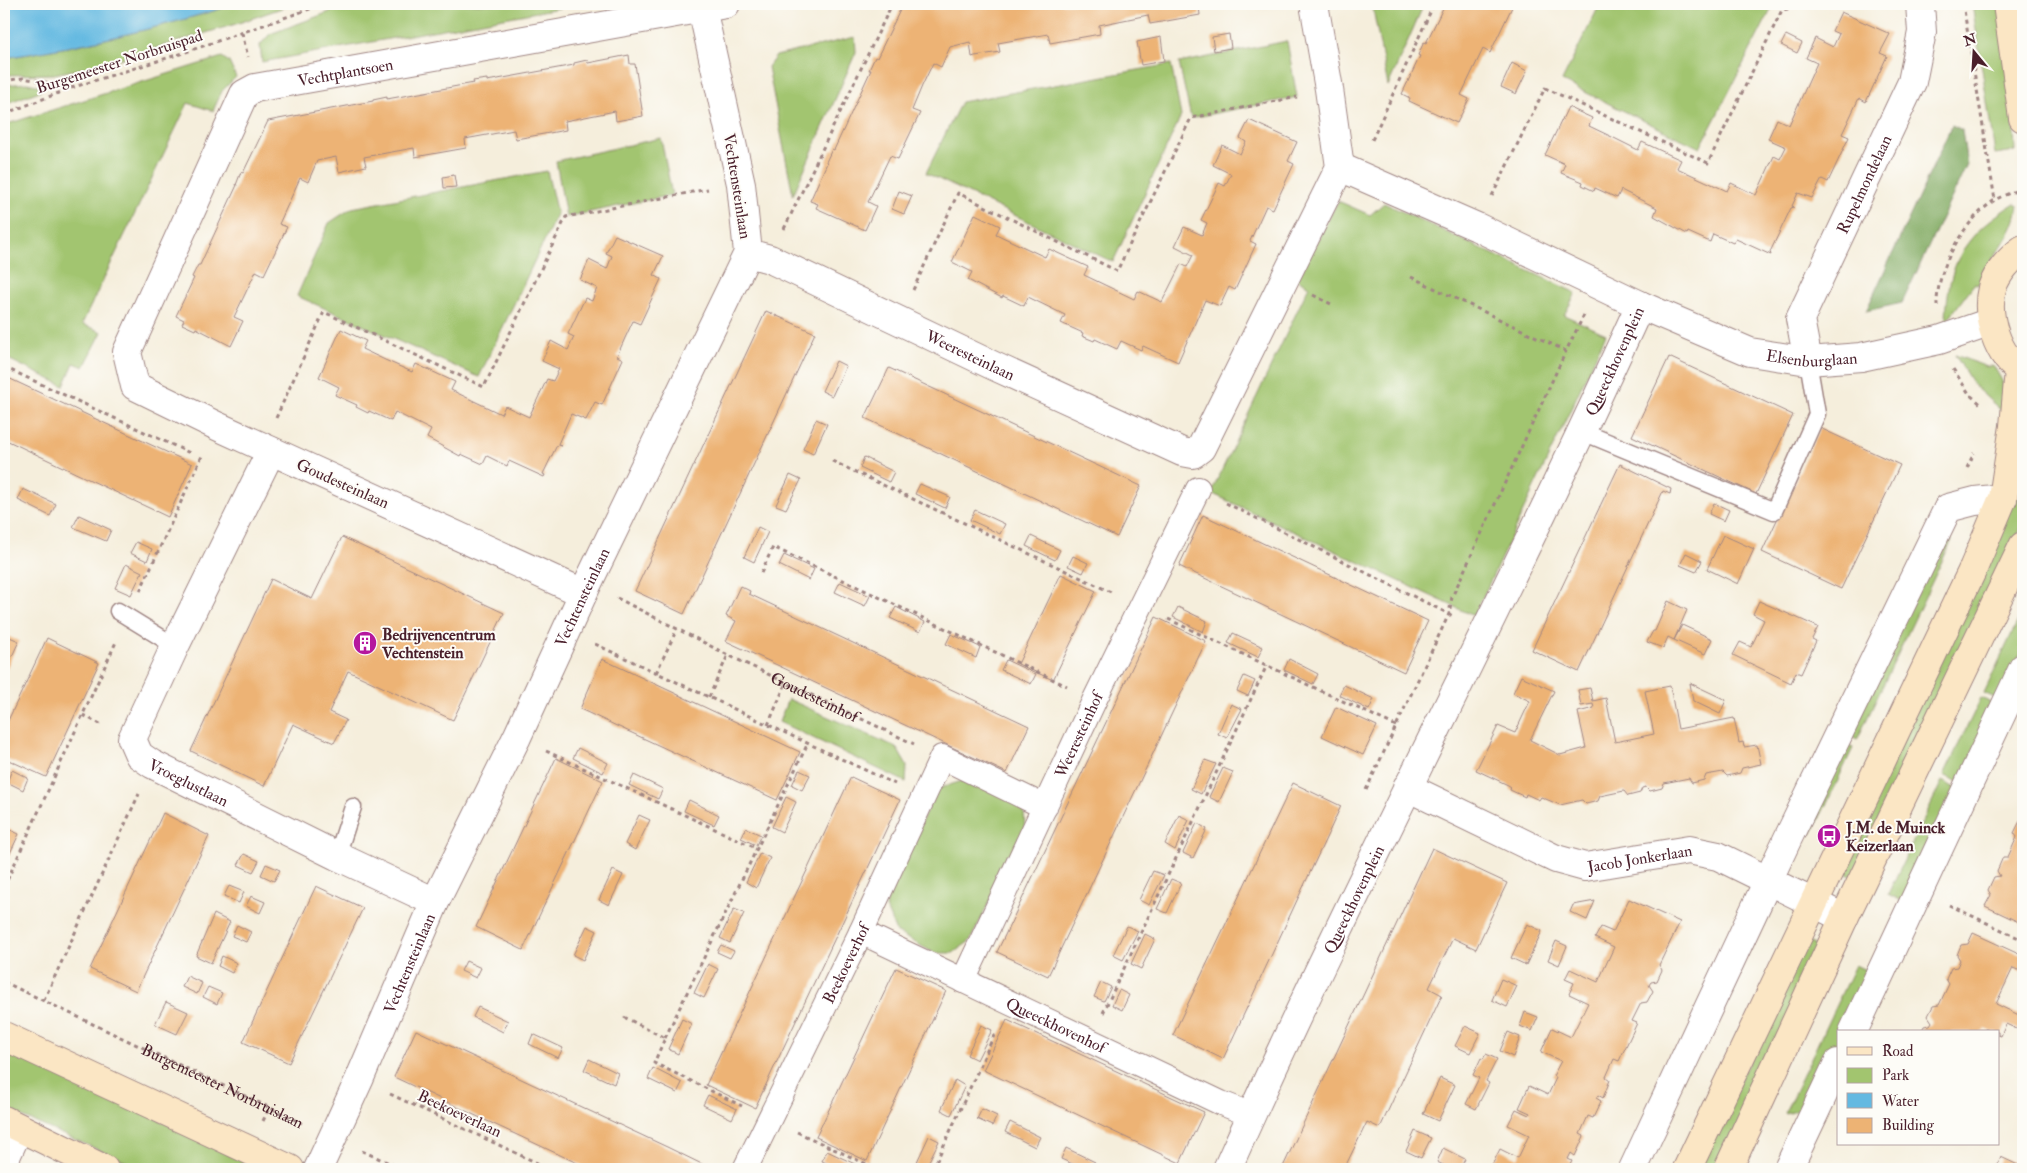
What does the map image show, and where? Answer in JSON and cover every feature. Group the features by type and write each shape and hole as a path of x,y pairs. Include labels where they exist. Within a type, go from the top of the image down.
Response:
{"main road":[{"path":"2007,4 2023,118"},
{"path":"1687,1169 1972,572 2003,498 2021,371 2000,349 1990,322 1992,288 2009,259 2023,249"},
{"path":"1728,1169 1844,918 2023,546"},
{"path":"4,1036 290,1169"},
{"path":"11,1124 104,1169"}],"street":[{"path":"1314,4 1348,171"},
{"name":"Rupelmondelaan","path":"1808,360 1800,319 1912,82 1922,32 1920,4"},
{"name":"Vechtensteinlaan","path":"318,1169 360,1080 435,902 517,737 585,588 759,256 741,184 714,6"},
{"name":"Vechtplantsoen","path":"127,352 244,94 255,88 714,6"},
{"name":"Weeresteinlaan","path":"759,256 1002,370 1182,452 1193,454 1201,448 1348,171"},
{"name":"Queeckhovenplein","path":"1227,1169 1407,787 1582,432 1640,305 1477,227 1348,171"},
{"name":"Elsenburglaan","path":"1640,305 1750,352 1808,360 1861,357 1887,352 1939,340 1990,322"},
{"name":"Goudesteinlaan","path":"127,352 135,386 267,449 585,588"},
{"name":"Vroeglustlaan","path":"267,449 132,739 139,755 152,764 337,856 435,902"},
{"name":"Weeresteinhof","path":"963,981 1095,699 1198,489"},
{"path":"1633,1169 1768,881 1948,508 1975,501 2003,498"},
{"path":"1854,1030 2023,668"},
{"path":"942,757 1045,807"},
{"name":"Beekoeverhof","path":"745,1169 861,932 942,757"},
{"name":"Jacob Jonkerlaan","path":"1407,787 1556,859 1585,866 1689,850 1718,856 1844,918"},
{"name":"Queeckhovenhof","path":"861,932 1221,1103 1252,1115"},
{"path":"1788,1169 1837,1065"},
{"path":"4,1161 11,1124"}],"lane":[{"path":"1582,432 1774,511 1817,414 1808,360"},
{"path":"123,614 175,646"},
{"path":"337,856 353,807"}],"path":[{"name":"Burgemeester Norbruispad","path":"4,114 74,87 242,33 324,4"},
{"path":"759,256 892,4"},
{"path":"1348,171 1434,4"},
{"path":"1477,227 1545,88 1708,163 1782,10 1813,4"},
{"path":"1963,4 1995,200 2023,188"},
{"path":"4,81 23,78 74,87"},
{"path":"898,320 958,193 1117,270 1191,118 1330,89"},
{"path":"267,449 324,312 484,387 566,217 741,184"},
{"path":"1411,276 1566,351"},
{"path":"1449,614 1452,597 1566,351 1599,285"},
{"path":"4,367 201,459"},
{"path":"4,887 123,614 217,426"},
{"path":"1948,508 1976,448"},
{"path":"832,461 1396,726"},
{"path":"1198,489 1485,632"},
{"path":"760,573 773,547 1095,699"},
{"name":"Goudesteinhof","path":"585,588 677,629 942,757"},
{"path":"656,672 677,629"},
{"path":"566,631 923,798"},
{"path":"709,697 728,655"},
{"path":"1090,1041 1267,665"},
{"path":"768,725 786,683"},
{"path":"517,737 756,848"},
{"path":"808,743 654,1063 877,1169"},
{"path":"44,1000 152,764"},
{"path":"1920,890 2023,940"},
{"name":"Burgemeester Norbruislaan","path":"4,982 403,1169"},
{"path":"933,1169 1008,1003"},
{"path":"624,1018 665,1038"},
{"name":"Beekoeverlaan","path":"360,1080 550,1169"},
{"path":"936,1163 950,1169"}],"green space":[{"path":"236,4 293,4 236,24 95,66 54,74 4,75 4,58 63,48 121,35 179,21"},
{"path":"351,4 581,4 262,62 260,45 270,34"},
{"path":"1372,4 1424,4 1388,86"},
{"path":"1600,4 1772,4 1772,8 1700,148 1562,81"},
{"path":"1972,4 1999,4 2012,90 2015,151 1995,154"},
{"path":"855,37 856,52 793,195 768,67 776,56"},
{"path":"1287,41 1297,97 1191,118 1179,63"},
{"path":"222,57 229,62 236,77 222,91 213,111 188,103 82,324 102,332 84,367 74,363 64,386 4,357 4,125"},
{"path":"1171,64 1181,116 1113,262 926,173 961,102"},
{"path":"27,83 41,86 40,91 4,104 4,85"},
{"path":"1952,125 1962,130 1967,165 1902,303 1866,311"},
{"path":"661,138 672,195 566,217 556,161"},
{"path":"547,171 557,214 479,377 297,296 329,223 352,208"},
{"path":"1338,201 1370,215 1384,203 1576,293 1564,315 1606,334 1474,616 1211,493 1309,286 1297,279"},
{"path":"2015,203 2018,205 2016,216 2007,237 1978,285 1974,284 1946,322 1950,282 1962,252 1971,238 1983,226"},
{"path":"1955,355 1987,367 1993,365 2005,388 2007,407 2005,414 1974,386"},
{"path":"2023,473 2023,523 2000,575 1853,877 1839,870 2008,513"},
{"path":"1943,535 1952,540 1857,740 1848,735"},
{"path":"2023,610 2023,649 1999,700 1984,693"},
{"path":"1981,698 1996,705 1960,783 1944,775"},
{"path":"788,699 896,747 907,766 906,782 779,722"},
{"path":"1844,744 1853,748 1812,834 1803,830"},
{"path":"962,781 1003,795 1024,809 1025,830 970,941 953,953 934,953 896,932 886,908 888,893 937,789"},
{"path":"1942,781 1957,789 1904,902 1888,894"},
{"path":"1806,941 1822,949 1719,1169 1698,1169"},
{"path":"1855,965 1870,972 1843,1030 1837,1030 1837,1042 1807,1108 1785,1113"},
{"path":"4,1043 258,1169 143,1169 4,1109"}],"water":[{"path":"4,4 236,4 121,36 4,58"}],"building":[{"path":"914,4 1208,5 1199,6 1200,15 1150,24 1148,15 1099,25 1100,34 1050,43 1048,34 998,43 1000,52 972,57 970,42 950,47 941,67 933,63 912,110 920,113 898,159 890,156 868,202 876,206 865,230 816,208 818,204 810,201 832,149 834,150 871,70 869,70 875,57 877,58 902,6"},
{"path":"1445,4 1507,4 1512,7 1490,53 1483,49 1461,95 1469,99 1457,123 1409,101 1410,98 1402,94 1420,56 1418,55 1424,42 1426,43"},
{"path":"1841,12 1890,34 1880,53 1887,56 1866,102 1859,98 1842,134 1849,137 1828,182 1822,179 1812,198 1798,193 1792,206 1794,207 1791,208 1770,252 1771,255 1736,239 1733,243 1713,234 1710,242 1688,232 1687,234 1654,216 1657,208 1621,190 1617,198 1595,188 1594,191 1582,185 1583,182 1561,173 1565,164 1545,155 1568,107 1592,118 1589,126 1638,150 1642,142 1681,160 1677,168 1727,191 1731,183 1756,195 1774,156 1780,159 1786,147 1768,139 1777,119 1789,125 1817,63 1806,58 1815,38 1833,47 1839,34 1832,31"},
{"path":"1229,34 1231,48 1214,51 1212,37"},
{"path":"1786,35 1802,43 1797,53 1781,45"},
{"path":"1161,37 1164,61 1141,65 1137,42"},
{"path":"629,55 630,64 635,64 643,116 616,121 615,111 565,121 566,130 516,139 514,130 465,139 466,148 415,157 414,148 364,157 366,166 339,172 336,157 317,161 308,182 300,178 279,224 287,227 264,275 256,271 234,317 243,321 231,346 196,328 195,330 182,324 184,320 176,316 194,278 192,277 198,265 200,265 237,185 241,172 243,173 268,121 387,97 387,99 474,83 473,81 487,79 487,81 574,65 574,63 587,60 588,63"},
{"path":"1512,63 1527,71 1516,94 1501,87"},
{"path":"1249,120 1297,142 1288,161 1294,164 1273,209 1266,206 1250,241 1256,244 1235,290 1229,287 1220,306 1205,300 1178,362 1143,346 1141,350 1121,341 1117,349 1095,339 1094,341 1082,336 1083,333 1061,323 1065,315 1028,297 1024,306 1003,296 1002,298 968,280 972,272 952,262 975,214 1000,226 996,234 1045,257 1049,249 1088,267 1084,275 1134,299 1138,291 1162,302 1181,264 1187,267 1193,255 1175,246 1184,227 1202,235 1207,223 1201,220 1219,183 1225,186 1231,174 1213,165 1222,145 1240,154 1246,142 1240,138"},
{"path":"454,175 456,187 444,188 443,177"},
{"path":"899,191 912,196 904,214 892,209"},
{"path":"615,235 663,256 654,275 661,279 640,324 633,321 625,338 617,356 623,359 602,405 595,402 586,420 571,414 558,444 561,446 557,445 543,474 545,475 544,477 509,461 507,466 487,456 483,464 461,454 460,456 427,438 431,430 395,412 391,421 369,411 368,413 356,407 357,405 335,395 339,387 319,377 341,329 366,341 362,349 385,360 412,372 416,364 455,382 451,390 501,414 505,406 529,417 547,379 553,381 559,369 542,361 551,341 568,350 574,337 568,334 585,298 592,301 597,288 580,280 589,260 607,269 612,256 606,253"},
{"path":"766,311 815,333 684,614 635,591"},
{"path":"1669,357 1793,415 1756,494 1632,436"},
{"path":"836,361 846,366 832,396 822,391"},
{"path":"889,368 1141,486 1117,537 865,418"},
{"path":"4,376 192,464 168,517 4,439"},
{"path":"816,419 827,424 813,454 803,449"},
{"path":"1820,428 1900,465 1841,589 1762,552"},
{"path":"864,457 894,472 889,482 860,468"},
{"path":"1620,464 1671,489 1670,494 1663,491 1579,672 1532,650"},
{"path":"790,475 801,480 786,509 776,505"},
{"path":"920,484 950,497 945,508 915,494"},
{"path":"23,489 56,504 50,516 18,500"},
{"path":"1714,503 1729,510 1724,521 1709,514"},
{"path":"975,510 1005,524 1000,534 970,520"},
{"path":"79,515 111,530 106,541 73,527"},
{"path":"1203,515 1428,621 1404,672 1179,566"},
{"path":"758,527 768,532 754,562 744,557"},
{"path":"1723,535 1754,549 1738,584 1707,569"},
{"path":"1031,536 1060,550 1055,560 1026,546"},
{"name":"Bedrijvencentrum Vechtenstein","path":"342,537 504,613 453,720 348,671 329,712 346,720 334,743 293,724 264,786 191,751 271,579 312,599"},
{"path":"136,542 152,549 147,561 130,553"},
{"path":"1686,553 1702,561 1696,572 1680,565"},
{"path":"784,555 814,569 809,580 779,565"},
{"path":"1073,556 1088,563 1083,573 1068,566"},
{"path":"126,564 142,572 131,595 115,588"},
{"path":"1061,574 1096,591 1053,680 1018,664"},
{"path":"840,582 870,596 865,606 835,592"},
{"path":"740,586 750,591 749,594 1029,726 1007,773 726,641 736,621 726,616"},
{"path":"1668,601 1687,610 1674,640 1668,637 1663,648 1647,642 1653,631 1655,631"},
{"path":"1759,601 1818,627 1812,639 1816,641 1801,674 1796,672 1791,683 1733,655 1740,642 1751,647 1764,620 1753,614"},
{"path":"896,607 925,622 920,632 890,618"},
{"path":"1178,607 1207,621 1203,632 1173,617"},
{"path":"1156,617 1206,641 1048,976 997,952"},
{"path":"1682,625 1712,639 1705,654 1674,640"},
{"path":"1233,633 1263,647 1258,657 1228,643"},
{"path":"951,634 980,647 976,658 946,644"},
{"path":"7,636 19,641 4,674 4,644"},
{"path":"47,638 99,663 46,777 4,758 4,729"},
{"path":"602,659 800,752 777,800 580,709"},
{"path":"1289,659 1318,674 1313,684 1284,670"},
{"path":"1006,660 1036,674 1031,684 1001,670"},
{"path":"1244,676 1255,681 1248,696 1237,691"},
{"path":"1521,676 1554,691 1530,740 1560,755 1586,748 1578,712 1594,708 1593,704 1581,706 1578,690 1590,688 1593,701 1606,698 1615,742 1654,734 1645,691 1670,686 1678,729 1734,718 1739,743 1743,742 1744,747 1757,745 1761,764 1742,768 1740,773 1727,776 1723,772 1706,775 1704,780 1692,783 1689,778 1664,783 1662,788 1650,791 1646,787 1642,788 1640,793 1628,796 1624,791 1600,796 1598,801 1586,804 1582,800 1560,805 1541,797 1539,800 1526,794 1525,797 1510,790 1511,787 1508,785 1476,770 1498,726 1515,733 1530,701 1513,693"},
{"path":"1690,683 1726,700 1720,714 1693,701"},
{"path":"1344,685 1374,699 1369,710 1339,695"},
{"path":"1231,704 1242,709 1227,738 1218,734"},
{"path":"1336,707 1377,726 1363,755 1322,736"},
{"path":"578,748 608,763 603,773 573,758"},
{"path":"556,758 603,781 523,950 476,927"},
{"path":"1205,760 1216,764 1201,794 1191,789"},
{"path":"1223,768 1233,772 1219,802 1209,797"},
{"path":"12,770 28,778 23,790 7,782"},
{"path":"799,770 810,775 802,790 792,785"},
{"path":"634,775 663,789 658,799 629,785"},
{"path":"851,777 900,800 755,1108 706,1085"},
{"path":"1293,783 1341,806 1223,1059 1173,1035"},
{"path":"786,797 796,802 782,832 772,827"},
{"path":"689,800 719,815 714,825 684,811"},
{"path":"163,813 209,836 136,991 90,969"},
{"path":"639,815 650,820 635,850 625,844"},
{"path":"1179,815 1189,820 1175,850 1165,844"},
{"path":"2023,820 2023,924 1985,906 1991,895 1988,890 1994,877 2000,876 1997,871 2003,857 2008,857 2017,837 2014,833 2020,821"},
{"path":"1197,823 1207,829 1193,858 1183,853"},
{"path":"4,827 19,834 4,866"},
{"path":"746,828 761,835 756,845 741,838"},
{"path":"1432,848 1507,883 1476,949 1453,938 1429,988 1442,995 1380,1128 1367,1122 1344,1169 1282,1169"},
{"path":"760,853 770,858 756,888 746,882"},
{"path":"244,854 259,861 253,872 238,865"},
{"path":"266,864 280,870 274,881 261,875"},
{"path":"613,870 623,875 609,905 599,900"},
{"path":"1153,871 1164,875 1149,905 1139,900"},
{"path":"1171,879 1181,883 1167,913 1157,909"},
{"path":"229,886 244,892 239,903 224,896"},
{"path":"316,886 363,908 289,1063 243,1042"},
{"path":"251,896 265,902 260,913 246,906"},
{"path":"1629,899 1680,922 1659,965 1662,970 1657,981 1651,982 1649,985 1653,991 1647,1002 1641,1003 1632,1021 1637,1023 1619,1061 1614,1059 1606,1077 1610,1080 1603,1098 1598,1095 1596,1098 1601,1101 1593,1118 1588,1116 1580,1134 1584,1136 1575,1156 1571,1153 1568,1159 1572,1161 1568,1169 1490,1169 1500,1149 1518,1158 1529,1135 1508,1125 1516,1109 1529,1115 1530,1113 1519,1108 1529,1086 1548,1095 1556,1078 1553,1076 1561,1061 1541,1052 1552,1028 1571,1037 1588,1003 1569,994 1574,983 1565,979 1570,969 1598,982 1614,947 1595,938 1601,927 1613,932"},
{"path":"1595,901 1587,920 1570,912 1573,905"},
{"path":"734,909 744,913 730,943 720,938"},
{"path":"214,914 230,922 211,963 196,956"},
{"path":"1527,924 1542,931 1526,965 1511,958"},
{"path":"237,925 251,932 246,942 232,936"},
{"path":"587,926 597,931 583,960 573,955"},
{"path":"1127,926 1138,931 1123,960 1113,955"},
{"path":"1973,933 2023,956 2023,972 2013,968 1996,1004 2023,1017 2019,1030 2006,1024 2001,1036 2000,1030 1922,1030 1924,1026 1930,1025 1932,1022 1928,1016 1933,1006 1939,1005 1949,984 1946,979 1951,968 1957,967 1960,960 1957,955 1961,945 1968,944"},
{"path":"1145,934 1155,939 1141,969 1131,964"},
{"path":"1556,941 1567,946 1559,965 1548,960"},
{"path":"721,945 734,951 730,958 717,952"},
{"path":"222,956 237,963 232,973 218,966"},
{"path":"466,961 481,968 476,978 461,971"},
{"path":"708,964 718,969 704,998 694,993"},
{"path":"896,968 946,991 867,1161 816,1137"},
{"path":"187,976 202,983 197,994 182,987"},
{"path":"1501,979 1517,986 1507,1007 1492,1000"},
{"path":"1101,982 1111,987 1104,1001 1094,997"},
{"path":"208,987 222,993 217,1004 203,997"},
{"path":"1119,990 1129,995 1122,1010 1112,1005"},
{"path":"166,1002 188,1012 177,1034 155,1024"},
{"path":"478,1007 508,1021 503,1032 473,1017"},
{"path":"1525,1012 1538,1017 1532,1031 1520,1026"},
{"path":"682,1019 692,1024 678,1054 668,1049"},
{"path":"1007,1020 1204,1112 1180,1163 983,1070"},
{"path":"981,1025 992,1030 977,1060 967,1055"},
{"path":"1465,1026 1480,1033 1470,1053 1455,1046"},
{"path":"416,1030 712,1169 590,1169 470,1113 394,1077"},
{"path":"1508,1032 1520,1037 1513,1057 1500,1051"},
{"path":"533,1034 563,1048 558,1058 529,1044"},
{"path":"1486,1054 1497,1059 1486,1081 1489,1083 1476,1109 1466,1104 1479,1078 1473,1075 1481,1058 1483,1059"},
{"path":"589,1059 618,1073 614,1084 584,1070"},
{"path":"653,1068 682,1083 677,1093 648,1079"},
{"path":"1440,1078 1455,1085 1438,1121 1423,1114"},
{"path":"955,1080 965,1086 951,1115 941,1110"},
{"path":"708,1095 737,1109 732,1119 703,1105"},
{"path":"982,1109 997,1116 992,1126 977,1119"},
{"path":"1010,1122 1040,1137 1035,1147 1005,1132"},
{"path":"1415,1131 1431,1138 1421,1158 1406,1151"},
{"path":"929,1136 939,1141 925,1169 922,1169 915,1166"},
{"path":"1066,1148 1095,1162 1092,1169 1084,1169 1061,1159"},
{"path":"1443,1148 1465,1159 1460,1169 1452,1169 1437,1162"},
{"path":"827,1151 857,1165 855,1169 839,1169 822,1161"},
{"path":"2001,1157 2020,1166 2019,1169 1996,1169"}],"place":[{"name":"Bedrijvencentrum Vechtenstein","path":"365,643"},
{"name":"J.M. de Muinck Keizerlaan","path":"1829,836"}]}
